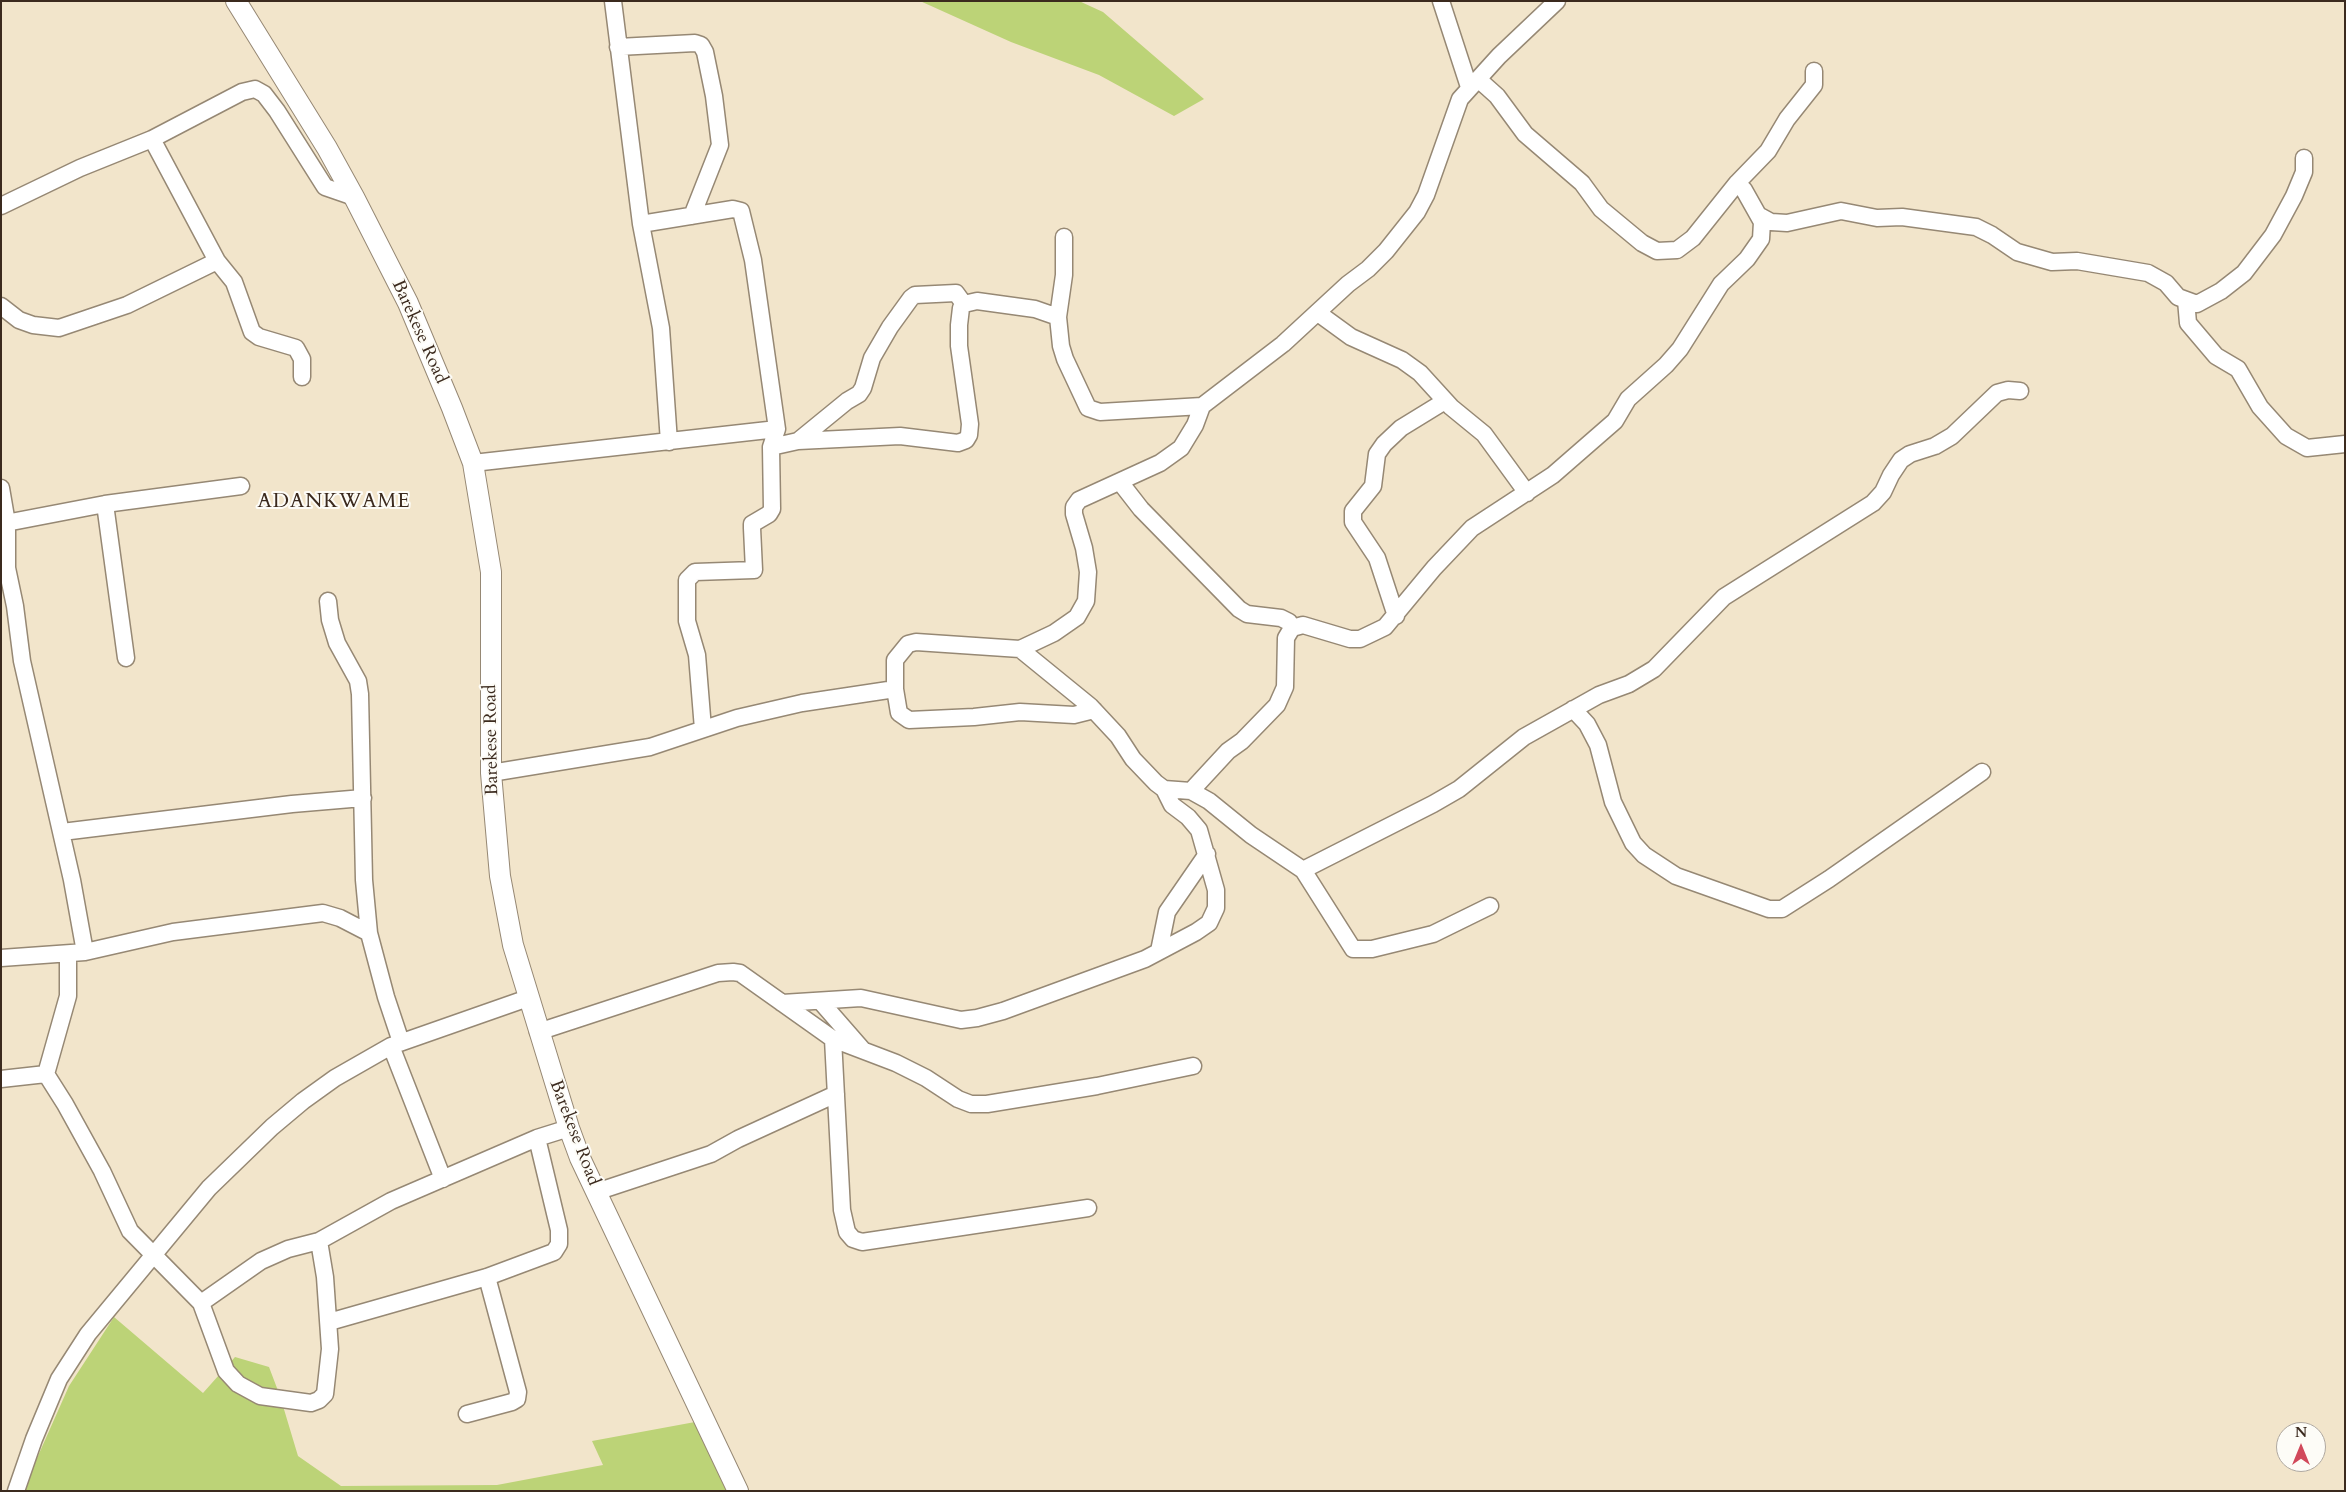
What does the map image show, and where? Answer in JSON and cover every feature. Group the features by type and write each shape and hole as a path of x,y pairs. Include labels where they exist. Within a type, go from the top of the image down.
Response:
{"main road":[{"name":"Barekese Road","path":"236,1 328,148 354,197 408,303 452,408 472,463 490,572 491,773 500,876 513,945 538,1032 569,1128 596,1192 738,1491"}],"street":[{"path":"613,1 641,224 661,328 669,442"},
{"path":"1441,1 1473,83 1497,96 1525,134 1582,183 1601,208 1642,243 1657,251 1677,250 1693,238 1738,183 1768,151 1786,119 1814,85 1814,71"},
{"path":"1094,710 1074,715 1020,712 974,717 909,720 899,713 895,689 895,660 908,644 916,642 1020,649 1054,634 1077,616 1086,601 1088,572 1084,548 1076,526 1074,507 1086,495 1120,482 1160,463 1181,448 1195,425 1202,406 1283,344 1348,284 1368,269 1417,212 1426,195 1460,99 1473,83 1557,1"},
{"path":"618,47 695,43 701,45 705,52 714,96 720,145 692,216"},
{"path":"1,206 80,168 152,139 242,92 255,89 264,94 278,111 325,187 354,197"},
{"path":"152,139 217,261 234,282 252,332 259,337 296,348 302,358 302,378"},
{"path":"1760,216 1771,222 1787,223 1841,212 1877,218 1902,217 1976,227 2017,252 2052,262 2077,261 2148,273 2166,283 2178,297 2197,304 2221,291 2244,273 2272,235 2290,204 2304,172 2304,158"},
{"path":"1191,791 1222,757 1242,741 1277,705 1285,687 1286,638 1292,628 1303,625 1350,639 1360,639 1385,627 1434,568 1472,528 1554,475 1615,421 1628,399 1666,365 1680,349 1722,284 1747,259 1761,239 1763,231 1760,216 1738,183"},
{"path":"641,224 733,208 741,211 753,260 776,429 771,447 772,509 769,514 752,524 754,570 694,572 687,580 687,621 697,655 703,729"},
{"path":"1064,237 1064,274 1058,317 1065,359 1088,408 1100,412 1202,406"},
{"path":"1,306 19,320 33,326 59,328 128,305 217,261"},
{"path":"798,441 847,401 859,394 863,388 872,358 890,326 910,298 915,295 956,292 964,304"},
{"path":"2186,300 2188,322 2216,356 2238,369 2260,407 2286,436 2307,448 2345,444"},
{"path":"771,447 798,441 900,436 958,443 966,440 969,435 970,424 959,346 961,308 964,304 977,301 1035,309 1058,317"},
{"path":"1318,313 1351,337 1402,360 1420,373 1445,401 1465,420 1484,434 1527,493"},
{"path":"1303,870 1433,804 1459,789 1524,737 1599,694 1629,684 1654,669 1724,596 1873,503 1883,492 1901,460 1910,454 1944,442 1997,393 2008,390 2020,390"},
{"path":"1396,616 1377,558 1354,522 1353,511 1371,491 1377,454 1384,444 1401,428 1445,401"},
{"path":"472,463 560,454 588,448 669,442 776,429"},
{"path":"1120,482 1141,509 1239,609 1247,614 1282,618 1289,622 1292,628"},
{"path":"4,523 105,504 241,486"},
{"path":"1,488 7,568 15,606 22,661 62,832 85,952"},
{"path":"105,504 126,658"},
{"path":"328,601 330,620 337,643 358,681 360,694 364,880 369,933 396,1044 444,1179"},
{"path":"782,1002 821,1002 862,998 961,1020 969,1019 1003,1011 1145,959 1196,932 1209,922 1216,908 1216,890 1199,830 1188,817 1172,805 1164,789 1133,759 1118,736 1094,710 1020,649"},
{"path":"491,773 650,747 737,718 802,703 895,689"},
{"path":"1573,709 1587,724 1598,745 1613,802 1633,843 1644,855 1676,876 1768,909 1782,908 1829,879 1982,772"},
{"path":"1164,789 1191,791 1209,801 1252,835 1303,870 1353,949 1361,951 1389,946 1433,934 1490,906"},
{"path":"62,832 216,815 292,804 363,798"},
{"path":"1159,951 1167,912 1207,854"},
{"path":"1,958 85,952 174,932 322,913 340,918 369,933"},
{"path":"68,954 68,996 46,1074 102,1171 130,1231 201,1303 226,1371 238,1384 260,1396 311,1403 319,1400 325,1394 330,1349 329,1322 325,1277 319,1241"},
{"path":"538,1032 718,974 733,972 740,973 833,1039 863,1049 926,1078 958,1099 971,1104 987,1104 1088,1087 1193,1066"},
{"path":"16,1491 34,1439 59,1379 88,1334 152,1254 209,1188 272,1127 335,1078 396,1044 528,998"},
{"path":"821,1002 863,1049"},
{"path":"833,1039 842,1210 847,1232 853,1239 862,1242 1088,1208"},
{"path":"1,1080 46,1074"},
{"path":"596,1192 711,1154 738,1139 836,1094"},
{"path":"201,1303 262,1260 288,1249 319,1241 391,1201 537,1138 569,1128"},
{"path":"329,1322 487,1277 554,1252 558,1244 559,1230 537,1138"},
{"path":"467,1414 517,1399 518,1392 487,1277"}],"green space":[{"path":"920,1 1079,1 1103,12 1204,99 1174,116 1099,75 1011,42"},
{"path":"114,1317 203,1393 235,1357 269,1367 298,1456 341,1486 497,1485 603,1465 592,1441 695,1422 727,1491 25,1491 26,1483 69,1386"}],"district":[{"name":"ADANKWAME","path":"334,502"}]}
